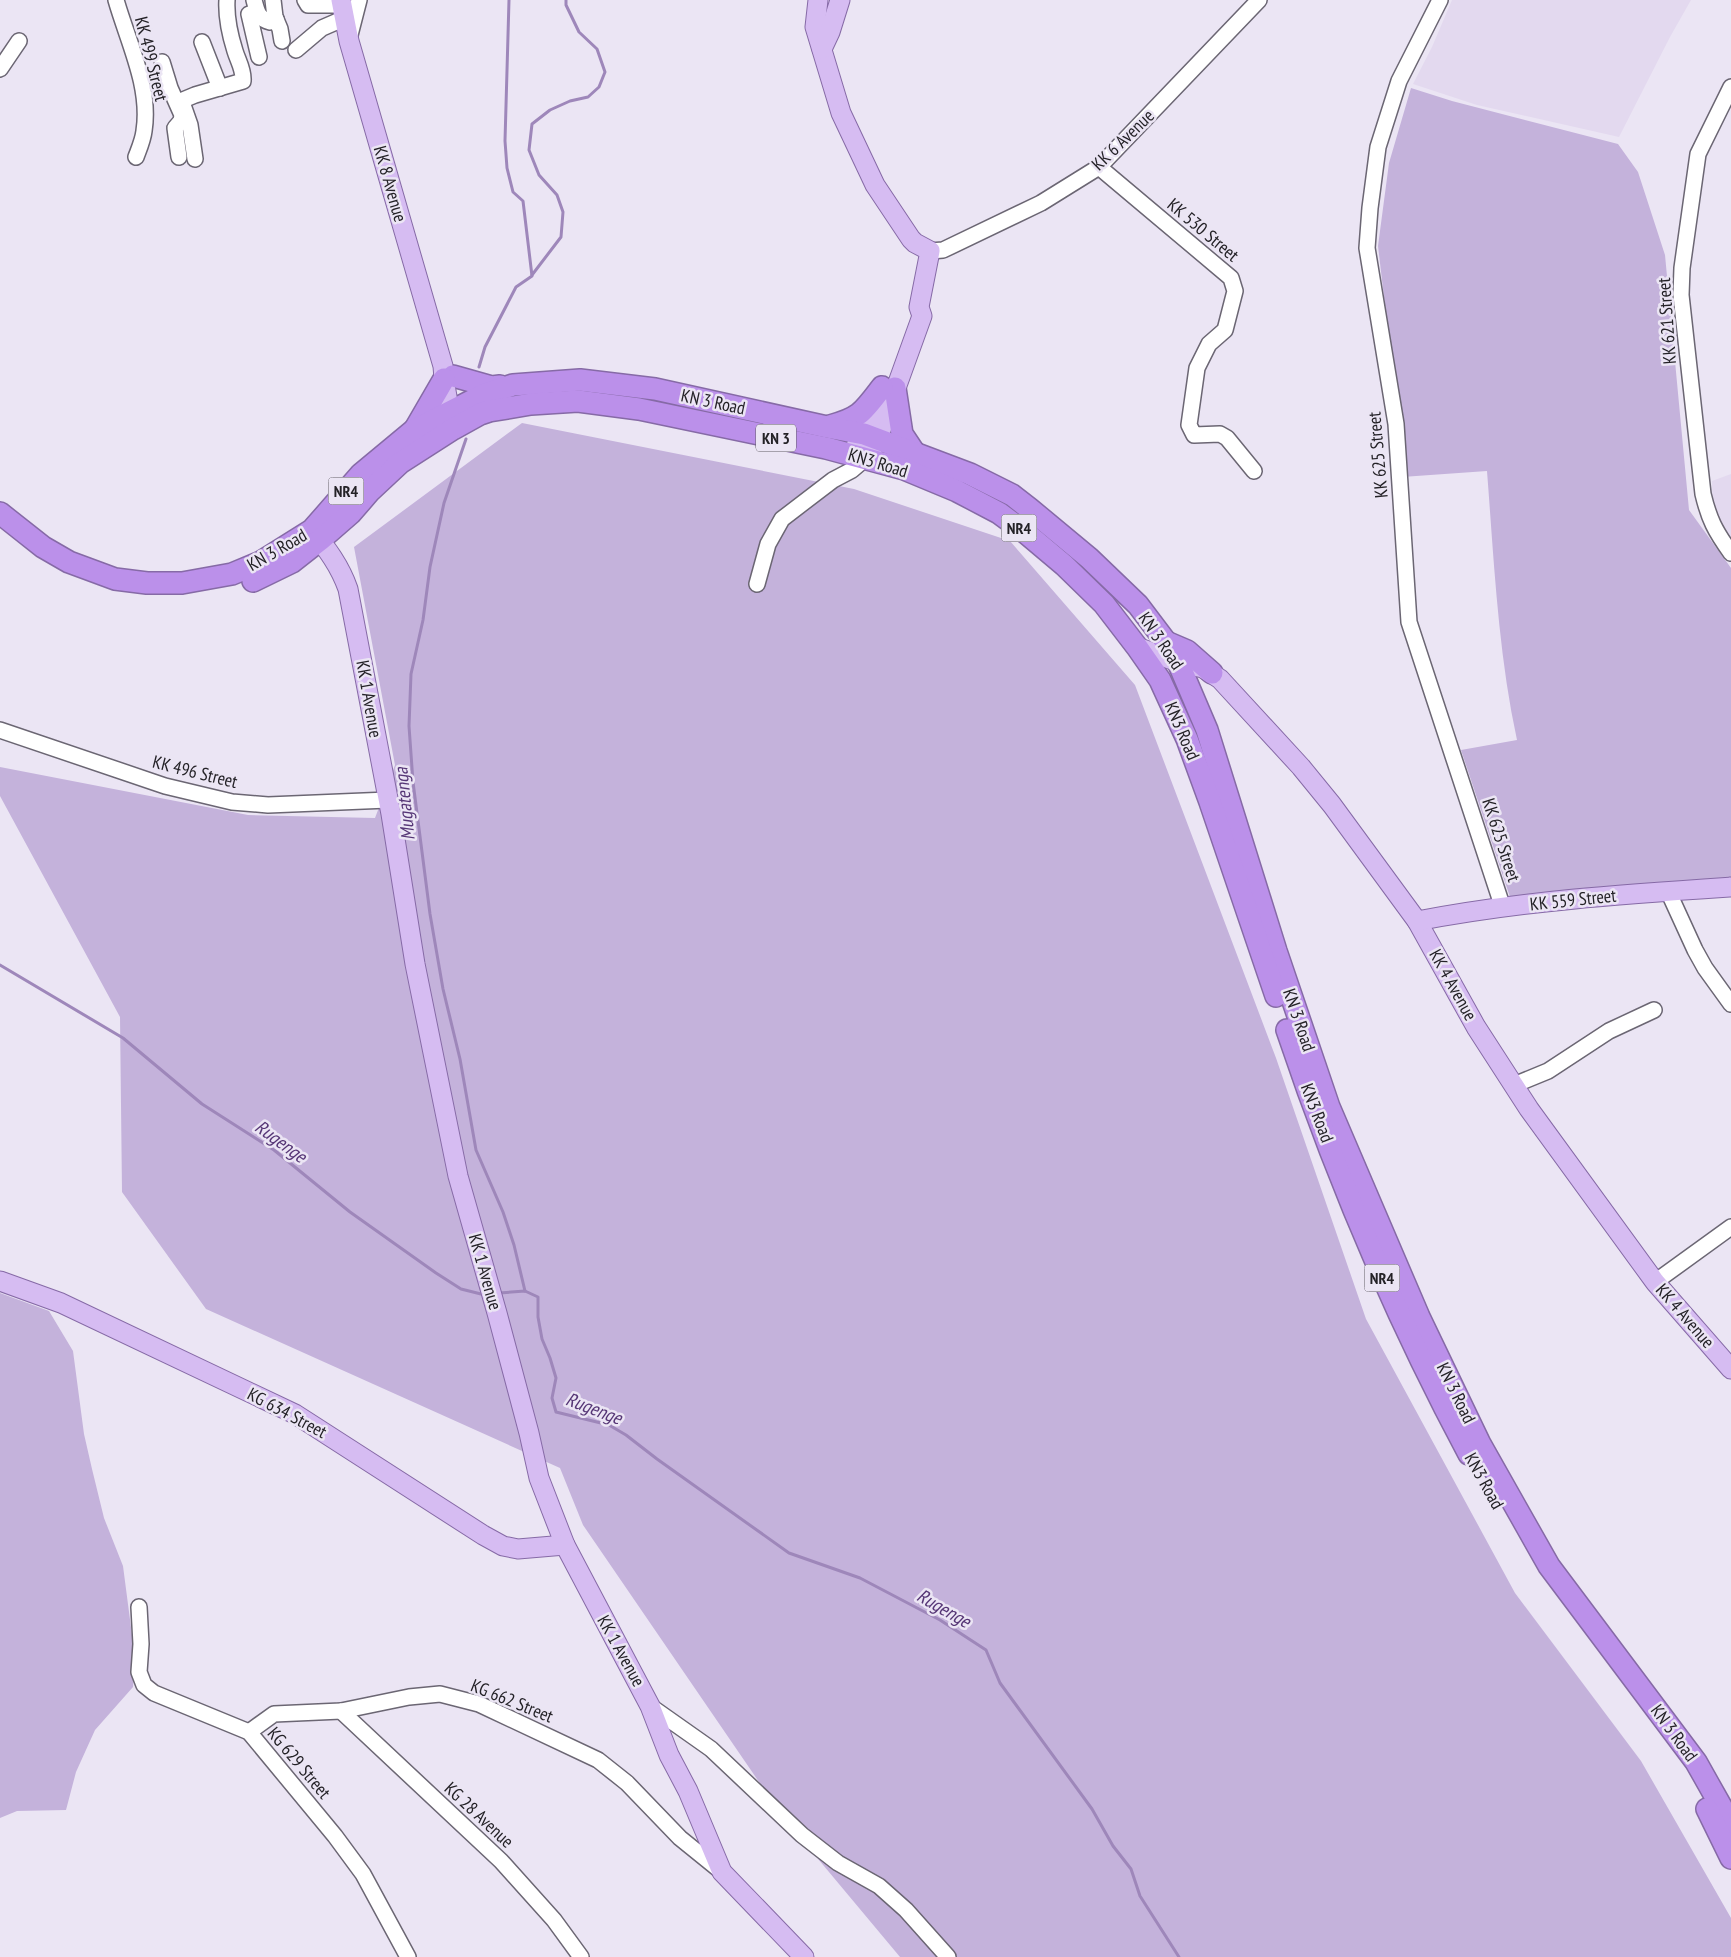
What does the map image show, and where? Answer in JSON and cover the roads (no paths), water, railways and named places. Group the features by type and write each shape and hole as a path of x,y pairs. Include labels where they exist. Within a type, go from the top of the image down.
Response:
{"highway":[{"path":"414,430 446,374 492,387 513,385"},
{"name":"KN 3 Road","path":"0,513 43,546 69,562 115,579 147,583 182,583 232,574 316,535 351,513 370,491 400,463 462,414 513,385 580,380 655,389 871,436 970,474 1012,495 1089,558 1138,605 1166,642 1178,662 1190,686 1207,730 1276,951 1329,1107 1474,1448 1548,1566 1696,1762 1731,1824"},
{"path":"827,427 850,421 888,388 902,434 914,452"},
{"name":"KN 3 Road","path":"0,529 31,553 58,570 107,588 148,596 186,596 230,589 259,579 292,562 316,535 361,474 414,430 462,414 531,404 578,401 639,409 702,422"},
{"name":"KN3 Road","path":"702,422 904,469 957,491 998,513 1026,532 1064,565 1104,604 1137,647 1160,680 1187,739 1310,1098 1405,1329 1474,1448 1529,1558 1696,1789 1731,1858"},
{"path":"1166,642 1187,650 1208,670 1194,677 1190,686"}],"main road":[{"path":"818,0 816,27 841,112 875,185 911,239 930,251 919,307 922,316 888,388 871,436 858,457"},
{"path":"822,49 830,32 840,0"},
{"name":"KK 8 Avenue","path":"347,6 349,41 446,374 462,414"},
{"name":"KK 1 Avenue","path":"316,535 342,573 348,589 388,800 415,964 458,1176 500,1322 539,1478 565,1545 650,1706 669,1755 688,1791 722,1872 804,1957"},
{"name":"KK 4 Avenue","path":"1137,647 1178,662 1208,670 1226,685 1320,790 1417,921 1476,1027 1529,1109 1655,1282 1731,1369"},
{"name":"KK 559 Street","path":"1417,921 1555,901 1731,887"},
{"name":"KG 634 Street","path":"0,1280 61,1303 295,1414 503,1546 518,1549 565,1545"}],"street":[{"name":"KK 499 Street","path":"116,0 143,90 145,109 144,132 136,157"},
{"path":"195,159 190,125 182,105 183,100 187,97 243,81 244,76 235,51 228,16 227,0"},
{"path":"273,0 273,20 282,40"},
{"path":"305,0 308,5 347,6"},
{"name":"KK 6 Avenue","path":"930,251 943,250 1041,203 1099,167 1259,0"},
{"name":"KK 625 Street","path":"1440,0 1399,81 1378,147 1367,248 1396,424 1409,622 1503,908"},
{"path":"296,50 347,6"},
{"path":"228,16 236,17 253,13 273,20"},
{"path":"253,13 259,57"},
{"path":"0,69 19,41"},
{"path":"202,42 220,88"},
{"path":"162,62 170,88 182,115 181,121 175,128 179,158"},
{"name":"KK 621 Street","path":"1731,86 1698,154 1686,231 1681,295 1703,494 1708,517 1718,536 1731,553"},
{"name":"KK 530 Street","path":"1099,167 1231,278 1235,291 1225,330 1209,344 1197,368 1189,425 1194,435 1220,434 1227,438 1254,471"},
{"path":"757,584 768,544 782,519 833,480 858,457"},
{"name":"KK 496 Street","path":"0,730 165,786 232,802 268,805 388,800"},
{"path":"1668,891 1701,962 1731,1004"},
{"path":"1514,1085 1548,1071 1602,1035 1654,1010"},
{"path":"1655,1282 1731,1227"},
{"name":"KG 629 Street","path":"139,1607 141,1644 139,1672 144,1685 154,1693 249,1732 335,1836 363,1874 408,1957"},
{"name":"KG 662 Street","path":"249,1732 274,1714 341,1711 409,1697 440,1694 479,1704 598,1760 627,1783 680,1838 722,1872"},
{"path":"650,1706 711,1749 802,1835 838,1863 879,1886 906,1910 948,1957"},
{"name":"KG 28 Avenue","path":"341,1711 501,1861 554,1920 581,1957"}],"waterway":[{"path":"479,367 485,347 516,287 532,276 523,201 513,192 507,168 505,141 509,0"},
{"path":"532,275 561,237 563,212 557,195 539,175 529,150 532,124 550,110 570,101 588,97 599,87 605,72 597,49 579,32 566,5 566,0"},
{"name":"Mugatenga","path":"466,439 444,503 430,567 423,620 411,674 409,726 413,782 430,914 443,989 460,1059 476,1150 503,1212 514,1245 525,1291"},
{"name":"Rugenge","path":"0,965 123,1038 202,1104 274,1150 350,1212 436,1273 461,1289 485,1295"},
{"name":"Rugenge","path":"499,1293 525,1291 538,1297 538,1317 542,1339 556,1378 552,1398 556,1412 609,1425 626,1435 789,1553 860,1578 940,1620 986,1650 1000,1683 1092,1809 1113,1846 1131,1869 1140,1896 1179,1957"}]}
